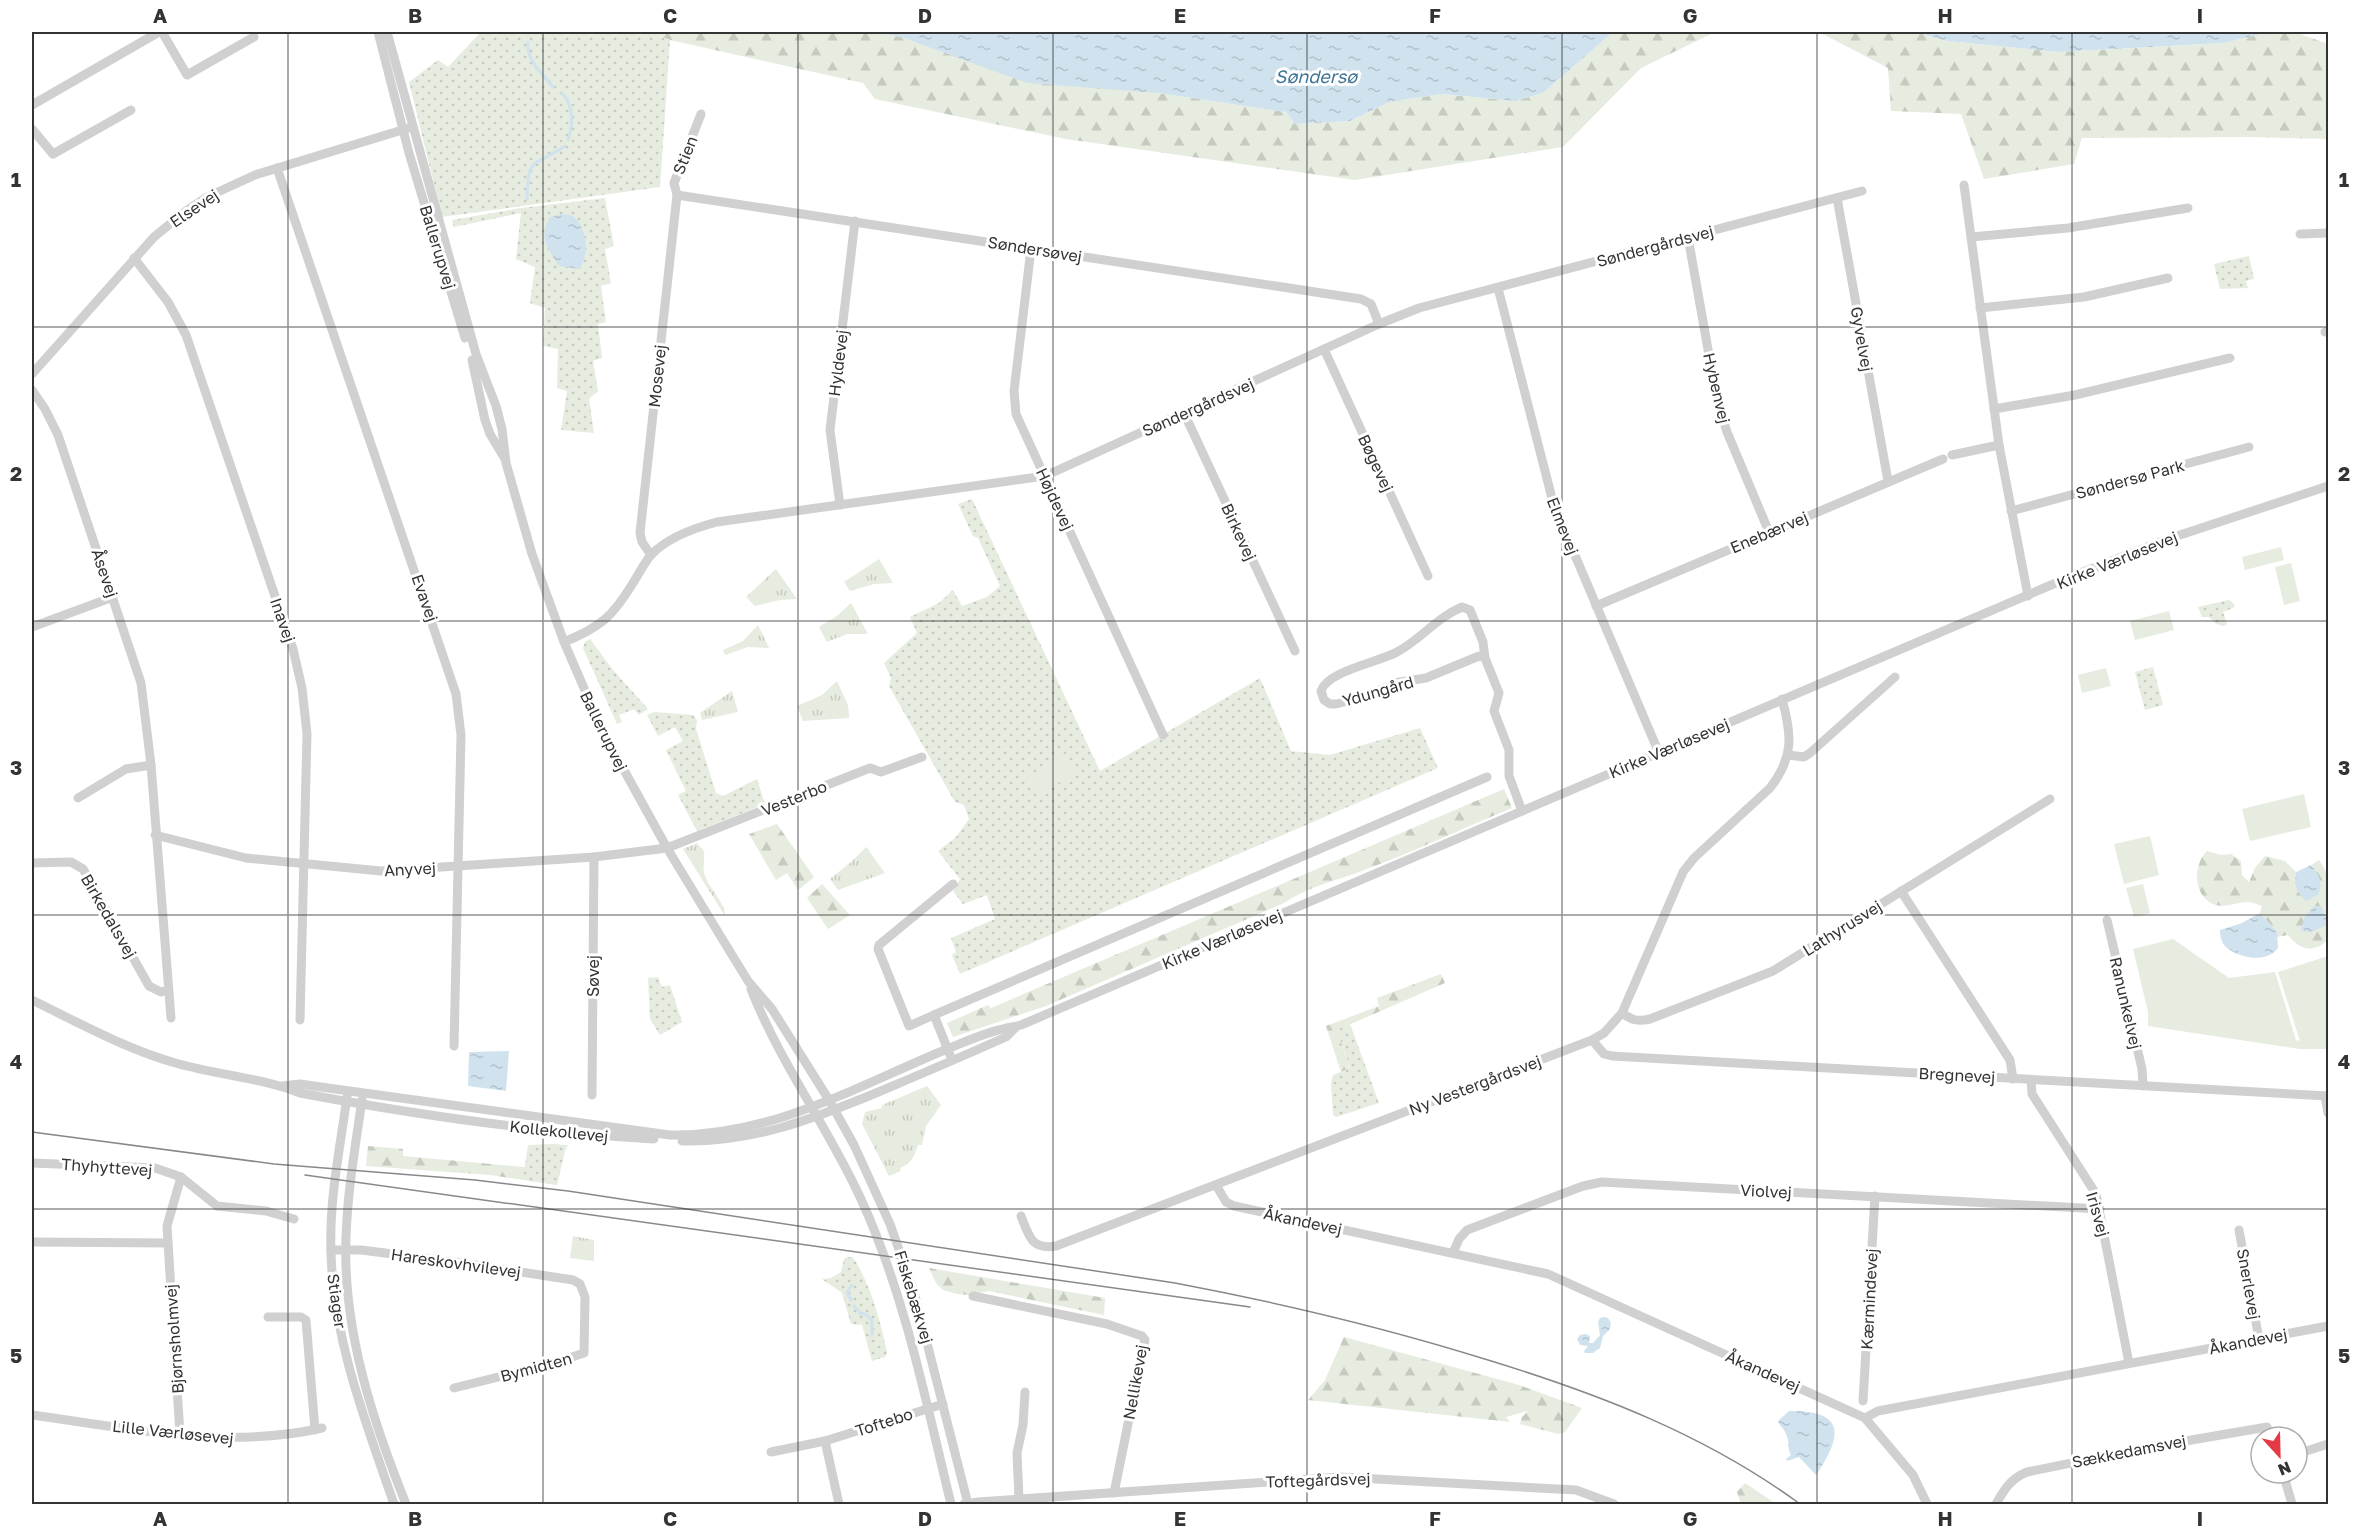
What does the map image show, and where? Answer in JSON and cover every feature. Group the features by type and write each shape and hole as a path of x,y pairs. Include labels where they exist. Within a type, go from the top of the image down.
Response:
{"street":[{"path":"32,105 161,32 187,75 254,37"},
{"name":"Ballerupvej","path":"378,32 476,354 496,406 505,447 505,460"},
{"name":"Ballerupvej","path":"387,32 408,128 474,368 485,420 505,460 532,554 564,642 603,732 667,848 748,981 771,1010 829,1100"},
{"path":"32,129 53,154 131,110"},
{"name":"Stien","path":"677,195 674,183 701,114"},
{"name":"Elsevej","path":"32,374 134,258 169,224 207,197 230,184 408,128"},
{"name":"Evavej","path":"277,168 456,694 461,735 454,1046"},
{"path":"1964,185 1998,445 2028,596"},
{"name":"Søndergårdsvej","path":"564,642 602,623 614,613 651,555 676,537 697,527 717,522 1045,476 1419,308 1863,191"},
{"name":"Søndersøvej","path":"677,195 855,220 1361,299 1371,304 1379,324"},
{"name":"Mosevej","path":"651,555 642,542 640,533 677,195"},
{"name":"Gyvelvej","path":"1837,198 1888,481"},
{"path":"1971,237 2068,228 2188,208"},
{"name":"Hyldevej","path":"840,505 830,430 855,220"},
{"path":"2300,234 2328,233"},
{"name":"Hybenvej","path":"1688,237 1717,400 1727,432 1769,532"},
{"name":"Højdevej","path":"1031,249 1014,391 1016,414 1163,735"},
{"name":"Inavej","path":"134,258 168,302 186,335 293,650 302,688 307,734 300,1016 311,1011"},
{"path":"1980,308 2084,297 2168,278"},
{"name":"Elmevej","path":"1498,288 1554,506 1659,753"},
{"name":"Bøgevej","path":"1324,349 1428,576"},
{"path":"1994,409 2075,395 2230,358"},
{"name":"Åsevej","path":"32,390 58,435 141,683 151,765 171,1018"},
{"name":"Birkevej","path":"1184,413 1295,651"},
{"path":"1952,455 1998,445"},
{"name":"Søndersø Park","path":"2011,511 2249,447"},
{"name":"Enebærvej","path":"1596,606 1942,459"},
{"name":"Kirke Værløsevej","path":"829,1100 948,1049 1003,1029 1016,1027 2070,577 2165,540 2328,486"},
{"path":"32,627 113,597"},
{"name":"Ydungård","path":"1485,657 1479,657 1426,678 1399,682 1363,697 1336,704 1330,704 1324,700 1321,692 1326,683 1335,677 1399,652 1448,613 1462,607 1470,610 1499,693 1494,711 1509,750 1509,776 1522,811"},
{"path":"1788,755 1804,757 1810,753 1895,677"},
{"name":"Ny Vestergårdsvej","path":"1021,1216 1030,1238 1036,1245 1044,1248 1056,1246 1592,1040 1604,1033 1622,1013 1683,872 1694,858 1770,788 1780,775 1788,755 1790,731 1782,699"},
{"name":"Vesterbo","path":"667,848 870,768 881,772 922,757"},
{"path":"78,798 126,770 151,765"},
{"path":"953,884 879,945 878,949 909,1026 1487,777"},
{"name":"Lathyrusvej","path":"1622,1013 1640,1022 1773,971 2050,799"},
{"name":"Anyvej","path":"155,835 246,858 381,871 594,857 667,848"},
{"name":"Søvej","path":"592,1095 594,857"},
{"name":"Birkedalsvej","path":"34,863 71,862 83,869 149,986 161,992 168,990"},
{"path":"1901,891 2010,1060 2013,1079"},
{"name":"Ranunkelvej","path":"2107,920 2142,1069 2143,1086"},
{"name":"Ballerupvej","path":"748,981 762,1017 812,1107"},
{"name":"Kollekollevej","path":"32,1000 132,1048 160,1058 217,1074 282,1086 300,1093 453,1119 605,1136 699,1141 747,1137 834,1110"},
{"path":"934,1015 953,1061"},
{"name":"Kirke Værløsevej","path":"834,1110 1006,1037 1016,1027"},
{"name":"Bregnevej","path":"1592,1040 1604,1054 1612,1056 2327,1096"},
{"name":"Irisvej","path":"2031,1080 2032,1094 2096,1194 2129,1363"},
{"name":"Kollekollevej","path":"282,1086 300,1084 670,1135 707,1134 751,1127 829,1100"},
{"name":"Stiager","path":"347,1090 334,1185 331,1250 333,1285 340,1328 364,1414 394,1504"},
{"name":"Stiager","path":"363,1093 349,1198 346,1250 351,1323 356,1354 391,1465 406,1504"},
{"path":"2327,1096 2328,1113"},
{"name":"Fiskebækvej","path":"829,1100 874,1187 906,1265 967,1504"},
{"name":"Fiskebækvej","path":"812,1107 849,1172 873,1226 897,1294 951,1504"},
{"name":"Thyhyttevej","path":"32,1163 155,1168 181,1177"},
{"path":"181,1177 217,1206 266,1211 294,1219"},
{"name":"Bjørnsholmvej","path":"180,1435 167,1226 181,1177"},
{"name":"Violvej","path":"1453,1253 1459,1239 1467,1230 1583,1186 1602,1182 2100,1209"},
{"name":"Åkandevej","path":"1216,1185 1226,1202 1233,1206 1548,1274 1865,1418 1878,1410 2328,1326"},
{"name":"Kærmindevej","path":"1863,1401 1875,1196"},
{"name":"Snerlevej","path":"2239,1230 2259,1339"},
{"path":"32,1242 168,1243"},
{"name":"Hareskovhvilevej","path":"331,1250 499,1268 573,1280 580,1284"},
{"name":"Bymidten","path":"453,1388 551,1364 584,1353 585,1297 580,1284"},
{"name":"Nellikevej","path":"973,1296 1107,1324 1142,1336 1144,1340 1114,1493"},
{"name":"Lille Værløsevej","path":"32,1415 180,1435 245,1439 318,1429 306,1320 301,1317 268,1317"},
{"path":"1019,1499 1017,1453 1023,1425 1025,1392"},
{"name":"Toftebo","path":"771,1452 825,1441 943,1404"},
{"path":"1865,1418 1913,1475 1927,1504"},
{"name":"Sækkedamsvej","path":"1996,1504 2007,1485 2016,1476 2027,1472 2163,1444 2249,1430"},
{"path":"825,1441 839,1504 834,1504"},
{"path":"2309,1450 2328,1444"},
{"name":"Toftegårdsvej","path":"967,1504 1359,1477 1576,1490 1614,1504"},
{"path":"2286,1485 2292,1504"}],"green space":[{"path":"476,32 650,32 670,40 660,187 442,217 409,82 438,60 448,67 478,35"},
{"path":"650,32 878,32 1158,93 1286,112 1295,124 1350,121 1389,102 1442,94 1515,101 1543,93 1613,32 1715,32 1641,68 1563,147 1355,180 1066,139 875,99 863,83 670,40"},
{"path":"1797,32 1915,32 1947,41 2058,52 2223,43 2270,32 2295,32 2328,44 2328,139 2082,138 2074,164 1984,179 1961,114 1891,111 1888,68 1823,34"},
{"path":"605,198 614,246 605,249 611,283 601,286 606,322 598,324 602,358 593,361 598,391 589,399 594,433 561,430 567,391 557,388 558,349 543,346 545,308 530,303 535,267 516,259 521,213 454,227 452,220 521,208"},
{"path":"2249,256 2254,279 2246,281 2248,288 2220,289 2214,264"},
{"path":"972,499 1100,771 1260,678 1291,751 1330,755 1420,728 1438,768 960,974 952,955 956,952 951,938 995,919 987,895 963,904 953,891 960,879 938,851 956,837 969,819 964,805 955,802 889,686 891,678 884,663 917,633 910,617 939,603 953,590 962,606 987,597 1000,586 978,538 973,536 958,504"},
{"path":"2281,547 2284,560 2245,570 2242,557"},
{"path":"879,559 893,583 874,584 850,591 844,582"},
{"path":"2291,563 2300,601 2284,605 2275,567"},
{"path":"776,569 797,599 780,600 755,606 746,597"},
{"path":"2229,600 2235,605 2223,612 2227,624 2224,626 2216,624 2209,617 2202,617 2198,607"},
{"path":"851,603 868,634 847,634 827,642 819,627 837,616"},
{"path":"2169,611 2174,630 2135,640 2130,621"},
{"path":"758,625 769,648 748,647 725,655 723,650 743,641"},
{"path":"590,639 613,670 648,709 639,715 634,709 619,715 622,722 617,724 583,648 585,642"},
{"path":"2153,667 2163,705 2145,710 2135,672"},
{"path":"2106,668 2111,686 2082,693 2078,675"},
{"path":"837,681 848,705 849,718 803,721 797,706 822,695"},
{"path":"732,691 738,712 702,720 700,713"},
{"path":"654,712 693,715 697,720 696,729 716,793 723,796 757,779 765,804 697,831 678,795 686,791 666,750 683,741 675,727 658,736 647,715"},
{"path":"1066,753 1077,772 1038,795 1027,777"},
{"path":"1504,789 1512,808 1401,856 1313,888 1284,903 1046,1006 953,1037 947,1023 988,1005 991,1008"},
{"path":"2304,794 2311,827 2250,841 2242,809"},
{"path":"777,824 814,877 798,890 787,873 776,880 749,834"},
{"path":"2150,836 2159,875 2124,884 2114,844"},
{"path":"697,843 704,851 705,876 723,906 725,916 683,849"},
{"path":"866,847 885,873 838,890 830,879"},
{"path":"2207,851 2221,855 2231,854 2241,861 2242,875 2249,882 2255,868 2265,856 2285,861 2296,872 2294,881 2314,867 2311,865 2319,860 2328,875 2328,940 2317,947 2302,947 2288,935 2277,937 2277,932 2260,913 2262,906 2245,902 2220,906 2208,901 2199,889 2197,881 2199,865"},
{"path":"822,884 850,915 828,929 807,898"},
{"path":"2143,884 2150,913 2134,917 2126,888"},
{"path":"2173,939 2229,978 2275,972 2296,1040 2300,1041 2278,972 2328,956 2328,1049 2300,1049 2148,1026 2148,1012 2133,949"},
{"path":"1441,974 1445,983 1337,1030 1350,1069 1341,1072 1326,1026 1379,1006 1377,998"},
{"path":"658,977 662,987 670,985 682,1022 660,1035 650,1019 648,978"},
{"path":"1350,1024 1379,1103 1336,1117 1333,1115 1331,1083 1333,1075 1350,1068 1337,1030"},
{"path":"927,1086 941,1105 926,1126 922,1145 918,1145 912,1159 900,1168 901,1171 889,1176 862,1124 865,1112 882,1108 882,1105"},
{"path":"528,1145 568,1145 557,1185 523,1179"},
{"path":"368,1146 403,1149 403,1156 524,1167 560,1173 557,1185 490,1175 366,1166"},
{"path":"573,1236 594,1240 594,1261 570,1258"},
{"path":"852,1257 856,1262 867,1284 885,1341 887,1353 885,1357 872,1361 862,1325 851,1324 842,1293 822,1279 831,1278 841,1272 844,1259"},
{"path":"929,1268 1105,1298 1104,1315 989,1291 969,1295 957,1294 943,1290 936,1283"},
{"path":"1344,1337 1519,1385 1582,1408 1565,1432 1558,1434 1520,1424 1522,1417 1528,1411 1506,1417 1510,1422 1308,1400 1325,1380"},
{"path":"1745,1483 1776,1504 1741,1504 1737,1492"}],"water":[{"name":"Søndersø","path":"878,32 1613,32 1543,93 1515,101 1442,94 1389,102 1350,121 1295,124 1286,112 1158,93 1027,83 904,38"},
{"path":"1915,32 2270,32 2223,43 2058,52 1947,41"},
{"path":"562,214 577,220 584,233 585,257 579,269 559,266 546,242 545,230 550,217"},
{"path":"2311,865 2317,872 2320,887 2318,895 2306,901 2296,888 2295,876 2296,872"},
{"path":"2314,906 2320,906 2328,920 2327,925 2310,932 2301,931 2304,918"},
{"path":"2260,913 2277,932 2278,948 2273,953 2261,957 2247,957 2225,946 2220,930 2242,923"},
{"path":"509,1051 506,1091 468,1086 469,1052"},
{"path":"1604,1317 1608,1318 1611,1323 1610,1329 1603,1336 1600,1348 1593,1353 1585,1353 1588,1346 1580,1345 1577,1339 1580,1335 1586,1334 1590,1336 1589,1343 1593,1343 1600,1335 1598,1322"},
{"path":"1789,1411 1821,1415 1830,1421 1834,1428 1831,1448 1816,1475 1799,1457 1787,1461 1786,1459 1791,1455 1788,1439 1778,1421"}],"waterway":[{"path":"528,43 532,61 553,87"},
{"path":"562,93 569,104 571,115 568,140"},
{"path":"527,199 531,168 565,146"},
{"path":"851,1300 847,1292 852,1285"},
{"path":"854,1306 860,1313 872,1320 872,1335"}],"tram line":[{"path":"32,1132 274,1164 475,1180 568,1191 1175,1283 1254,1299 1411,1337 1529,1373 1611,1402 1727,1457 1800,1504"},
{"path":"305,1175 1250,1307"}]}
